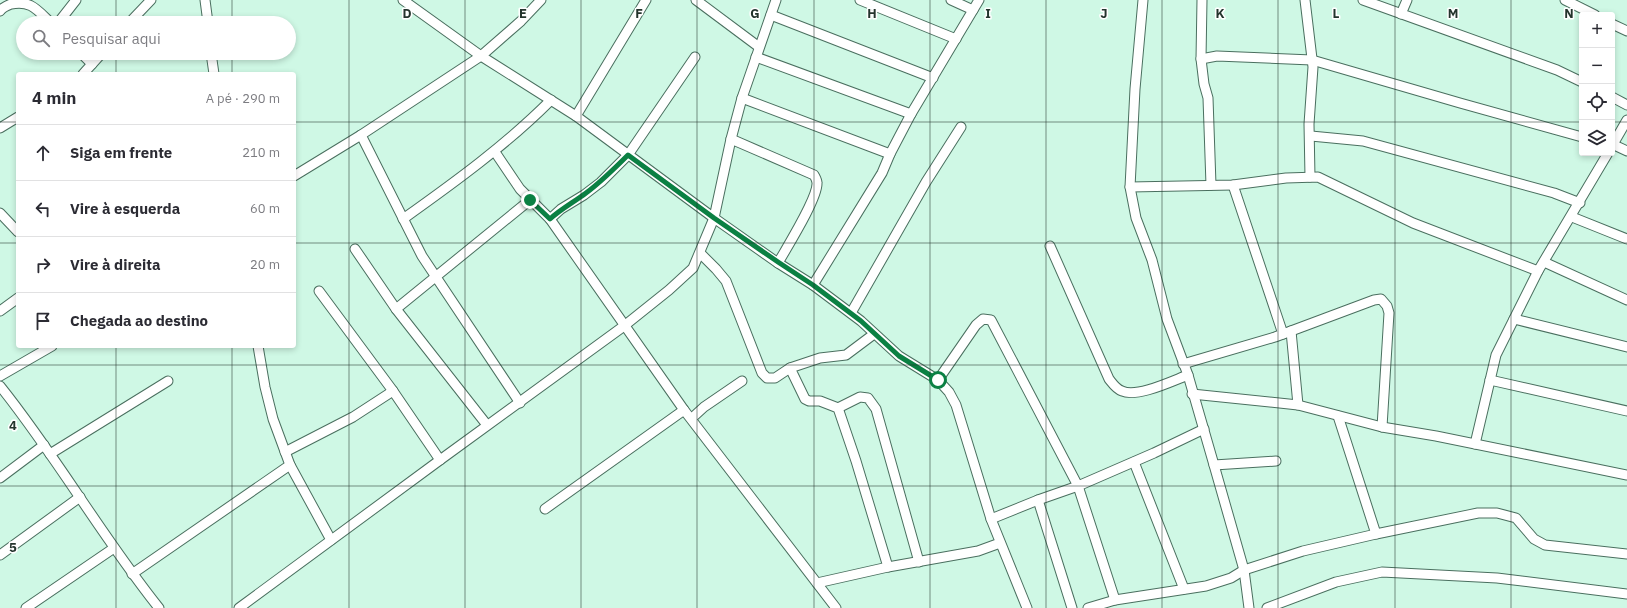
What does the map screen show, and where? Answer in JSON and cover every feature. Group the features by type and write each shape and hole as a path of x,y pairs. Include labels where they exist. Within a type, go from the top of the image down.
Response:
{"street":[{"path":"63,16 76,0"},
{"path":"136,16 151,0"},
{"path":"205,0 207,16"},
{"path":"403,0 481,56 576,116 714,218 813,285 851,313 899,356 938,380 949,392 956,405 991,519 1027,608"},
{"path":"296,175 361,135 481,56 521,21 541,0"},
{"path":"576,116 646,0"},
{"path":"696,0 759,47"},
{"path":"239,608 624,326 682,280 693,268 714,218 731,139 742,98 776,0"},
{"path":"860,0 956,39"},
{"path":"951,0 973,10"},
{"path":"813,285 882,173 890,154 911,114 979,0"},
{"path":"1142,0 1134,89 1130,187 1136,218 1152,260 1167,319 1188,375 1192,394 1204,429 1244,570 1249,608"},
{"path":"1202,0 1201,59 1204,84 1208,98 1211,186"},
{"path":"1305,0 1312,60 1310,177"},
{"path":"1363,0 1557,70 1579,81"},
{"path":"1401,14 1407,0"},
{"path":"1565,0 1589,12"},
{"path":"1,8 18,1 28,2 43,16"},
{"path":"771,15 933,78"},
{"path":"1615,25 1627,31"},
{"path":"1201,59 1217,56 1312,60 1460,103 1579,135"},
{"path":"550,219 561,209 584,195 601,182 628,155 695,57"},
{"path":"756,57 911,114"},
{"path":"88,60 92,64"},
{"path":"85,72 96,60"},
{"path":"212,60 214,72"},
{"path":"742,98 890,154"},
{"path":"1615,99 1627,105"},
{"path":"403,219 495,152 526,125 551,100"},
{"path":"0,128 16,118"},
{"path":"1615,140 1627,120"},
{"path":"851,313 926,182 961,127"},
{"path":"361,135 422,256 520,403"},
{"path":"1311,136 1363,141 1554,193 1580,203"},
{"path":"731,139 814,175 817,182 816,192 811,204 778,262"},
{"path":"1615,146 1627,151"},
{"path":"495,152 530,200 550,219 684,410 692,418 836,608"},
{"path":"1475,444 1496,355 1538,271 1572,217 1606,156"},
{"path":"1130,187 1233,185 1286,178 1318,177 1413,222 1538,271"},
{"path":"1233,185 1287,332 1298,405"},
{"path":"396,309 530,200"},
{"path":"0,213 16,230"},
{"path":"1572,217 1627,239"},
{"path":"1050,246 1109,379 1117,389 1136,394 1188,375"},
{"path":"355,249 396,309 487,425"},
{"path":"700,253 726,281 762,373 767,378 775,378 790,368 820,358 846,355 874,334"},
{"path":"1544,262 1627,300"},
{"path":"319,291 393,391 440,460"},
{"path":"0,311 16,299"},
{"path":"1183,364 1287,332 1374,300 1381,299 1389,313 1382,427"},
{"path":"1514,318 1627,347"},
{"path":"938,380 976,325 983,319 991,320 1078,486 1115,600"},
{"path":"0,376 49,348"},
{"path":"258,348 265,387 273,418 285,452 290,465 331,540"},
{"path":"790,368 801,395 809,401 820,401 838,408 860,398 868,398 876,410 919,562"},
{"path":"1490,380 1627,411"},
{"path":"50,454 168,381"},
{"path":"692,418 704,407 742,382"},
{"path":"285,452 353,417 393,391"},
{"path":"2,392 44,445 132,574 159,608"},
{"path":"1192,394 1298,405 1382,427 1627,475"},
{"path":"838,408 856,461 888,567"},
{"path":"546,509 684,410"},
{"path":"1338,416 1376,534"},
{"path":"991,519 1078,486 1134,462 1204,429"},
{"path":"0,478 44,445"},
{"path":"1214,465 1276,461"},
{"path":"1134,462 1184,589"},
{"path":"132,574 290,465"},
{"path":"0,555 80,497"},
{"path":"1038,500 1072,608"},
{"path":"1088,608 1115,600 1212,584 1231,578 1244,570 1303,551 1478,513 1497,513 1516,518 1534,539 1545,545 1627,554"},
{"path":"817,583 888,567 978,551 1000,542"},
{"path":"26,608 114,548"},
{"path":"1267,608 1336,582 1382,572 1497,578 1627,594"}],"route":[{"path":"530,200 550,219 561,209 584,195 601,182 628,155 714,218 813,285 861,321 899,356 938,380"}]}
